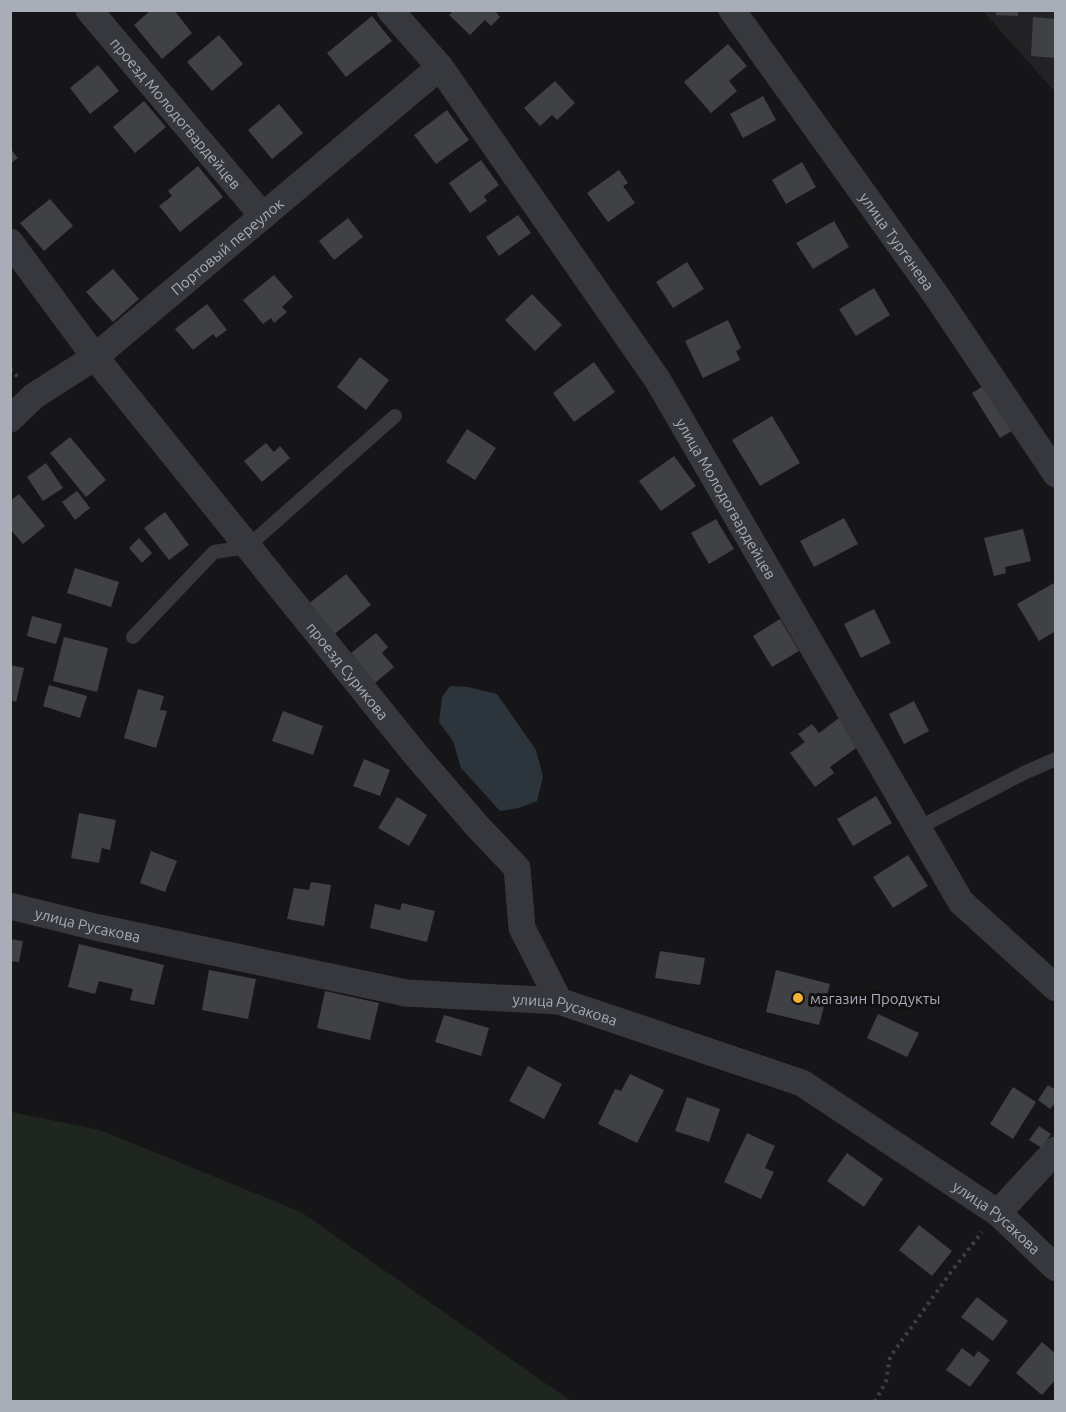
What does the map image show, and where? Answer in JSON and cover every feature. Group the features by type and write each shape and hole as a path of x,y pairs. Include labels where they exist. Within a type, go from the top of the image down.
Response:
{"street":[{"name":"проезд Молодогвардейцев","path":"89,10 263,216"},
{"name":"улица Молодогвардейцев","path":"390,10 440,68 657,379 961,902 1056,988"},
{"name":"улица Тургенева","path":"732,10 938,298 1056,474"},
{"name":"Портовый переулок","path":"10,419 22,393 95,357 440,68"},
{"name":"проезд Сурикова","path":"10,242 95,357 416,755 477,826 517,868 522,928 559,1001"},
{"name":"улица Русакова","path":"10,906 95,927 406,993 559,1001 802,1083 998,1213 1056,1268"},
{"path":"998,1213 1056,1150"}],"lane":[{"path":"133,637 214,552 248,547 395,416"},
{"path":"918,828 1056,759"}],"path":[{"path":"875,1401 886,1382 890,1357 951,1272 998,1213"}],"shaded area":[{"path":"983,11 1055,11 1055,92"},
{"path":"450,686 468,687 497,694 536,750 543,777 537,801 519,808 500,811 461,768 453,741 439,722 442,697"},
{"path":"11,1112 100,1130 301,1212 571,1401 11,1401"}],"building":[{"path":"151,10 174,10 192,33 162,59 134,25"},
{"path":"454,10 497,10 500,17 491,26 485,20 470,35 449,15"},
{"path":"996,10 1018,10 1018,16 996,15"},
{"path":"372,16 392,41 346,77 327,53"},
{"path":"1033,17 1056,19 1056,58 1031,56"},
{"path":"219,35 243,64 212,91 187,62"},
{"path":"728,44 747,66 729,81 737,91 711,113 684,82"},
{"path":"98,65 119,91 90,114 70,88"},
{"path":"555,81 575,103 557,120 552,115 540,126 524,108"},
{"path":"763,96 776,120 743,138 730,114"},
{"path":"144,101 166,127 135,153 113,127"},
{"path":"279,104 303,133 272,159 248,130"},
{"path":"447,110 469,140 436,164 414,135"},
{"path":"10,148 18,158 10,164"},
{"path":"481,160 499,185 484,196 487,201 470,213 449,183"},
{"path":"802,162 816,187 786,204 772,180"},
{"path":"198,166 223,197 180,232 159,206 172,196 168,191"},
{"path":"619,170 628,183 623,186 635,203 608,222 587,193"},
{"path":"50,199 73,226 44,251 20,223"},
{"path":"518,215 531,233 499,256 486,237"},
{"path":"348,218 363,237 334,260 319,241"},
{"path":"834,221 849,247 813,269 796,243"},
{"path":"687,262 704,289 673,308 656,282"},
{"path":"113,269 139,299 113,322 86,292"},
{"path":"274,275 293,297 282,307 287,312 274,323 271,318 263,324 243,300"},
{"path":"874,288 890,315 856,336 839,309"},
{"path":"532,294 562,325 535,351 505,320"},
{"path":"207,304 227,330 216,338 213,334 193,350 175,329"},
{"path":"728,320 741,348 736,351 740,360 703,378 685,341"},
{"path":"360,357 389,380 366,410 337,387"},
{"path":"594,362 615,392 574,422 553,393"},
{"path":"990,382 1018,427 1000,438 972,393"},
{"path":"772,416 800,463 760,486 732,440"},
{"path":"467,429 496,448 475,480 446,462"},
{"path":"70,437 106,480 86,497 50,453"},
{"path":"266,443 274,452 280,446 290,458 262,482 244,461"},
{"path":"674,456 696,486 661,511 639,481"},
{"path":"46,463 63,488 43,501 27,477"},
{"path":"77,491 90,508 75,520 62,502"},
{"path":"19,494 45,526 23,544 10,529 10,501"},
{"path":"165,512 189,545 169,560 144,528"},
{"path":"844,518 858,544 814,567 800,541"},
{"path":"716,519 734,549 709,564 691,533"},
{"path":"1023,529 1031,561 1005,567 1006,573 994,576 984,538"},
{"path":"139,538 152,553 142,563 129,548"},
{"path":"75,568 119,582 111,607 67,593"},
{"path":"346,574 371,605 332,636 307,605"},
{"path":"1054,583 1056,585 1056,631 1039,641 1017,604"},
{"path":"874,609 891,643 861,658 844,624"},
{"path":"32,616 62,624 56,644 27,636"},
{"path":"780,619 799,651 772,667 753,636"},
{"path":"376,633 388,647 382,653 394,667 375,683 351,653"},
{"path":"64,637 108,648 97,692 53,681"},
{"path":"10,665 24,668 16,702 10,700"},
{"path":"49,685 87,696 80,718 43,706"},
{"path":"138,689 164,696 160,710 167,711 156,748 124,738"},
{"path":"914,701 929,731 904,744 889,714"},
{"path":"283,711 323,726 313,755 272,741"},
{"path":"839,718 859,746 830,767 834,773 815,787 790,753 805,742 798,734 812,724 819,733"},
{"path":"364,759 390,770 380,796 353,786"},
{"path":"876,796 892,823 853,846 837,819"},
{"path":"397,797 427,815 409,846 378,828"},
{"path":"79,813 116,820 110,850 102,848 99,863 71,858"},
{"path":"151,851 177,861 165,892 140,883"},
{"path":"908,855 928,886 893,908 873,877"},
{"path":"311,882 331,885 324,926 287,919 294,888 309,890"},
{"path":"402,903 435,911 427,942 370,928 375,904 400,910"},
{"path":"10,939 23,941 19,962 10,961"},
{"path":"79,944 164,965 154,1005 130,1000 133,989 99,981 95,994 68,987"},
{"path":"660,951 705,958 700,985 655,978"},
{"path":"209,970 256,979 248,1019 202,1010"},
{"name":"магазин Продукты","path":"776,970 830,984 819,1025 766,1012"},
{"path":"325,991 379,1003 370,1040 317,1028"},
{"path":"878,1014 919,1033 907,1057 867,1038"},
{"path":"444,1015 489,1028 481,1056 435,1042"},
{"path":"528,1066 562,1084 544,1119 509,1101"},
{"path":"630,1074 664,1090 637,1143 598,1124 615,1089 621,1091"},
{"path":"1048,1085 1056,1090 1056,1102 1050,1109 1038,1100"},
{"path":"1013,1087 1036,1102 1013,1139 990,1124"},
{"path":"687,1097 720,1109 709,1142 675,1131"},
{"path":"1039,1126 1051,1134 1042,1148 1029,1140"},
{"path":"747,1133 775,1146 765,1168 774,1172 761,1199 724,1182"},
{"path":"847,1153 883,1179 864,1207 827,1181"},
{"path":"919,1225 952,1251 932,1276 899,1250"},
{"path":"977,1297 1008,1321 993,1341 961,1317"},
{"path":"1042,1342 1056,1354 1056,1379 1042,1395 1016,1373"},
{"path":"962,1348 974,1357 978,1351 990,1360 970,1387 946,1370"}],"place":[{"name":"магазин Продукты","path":"798,998"}]}
